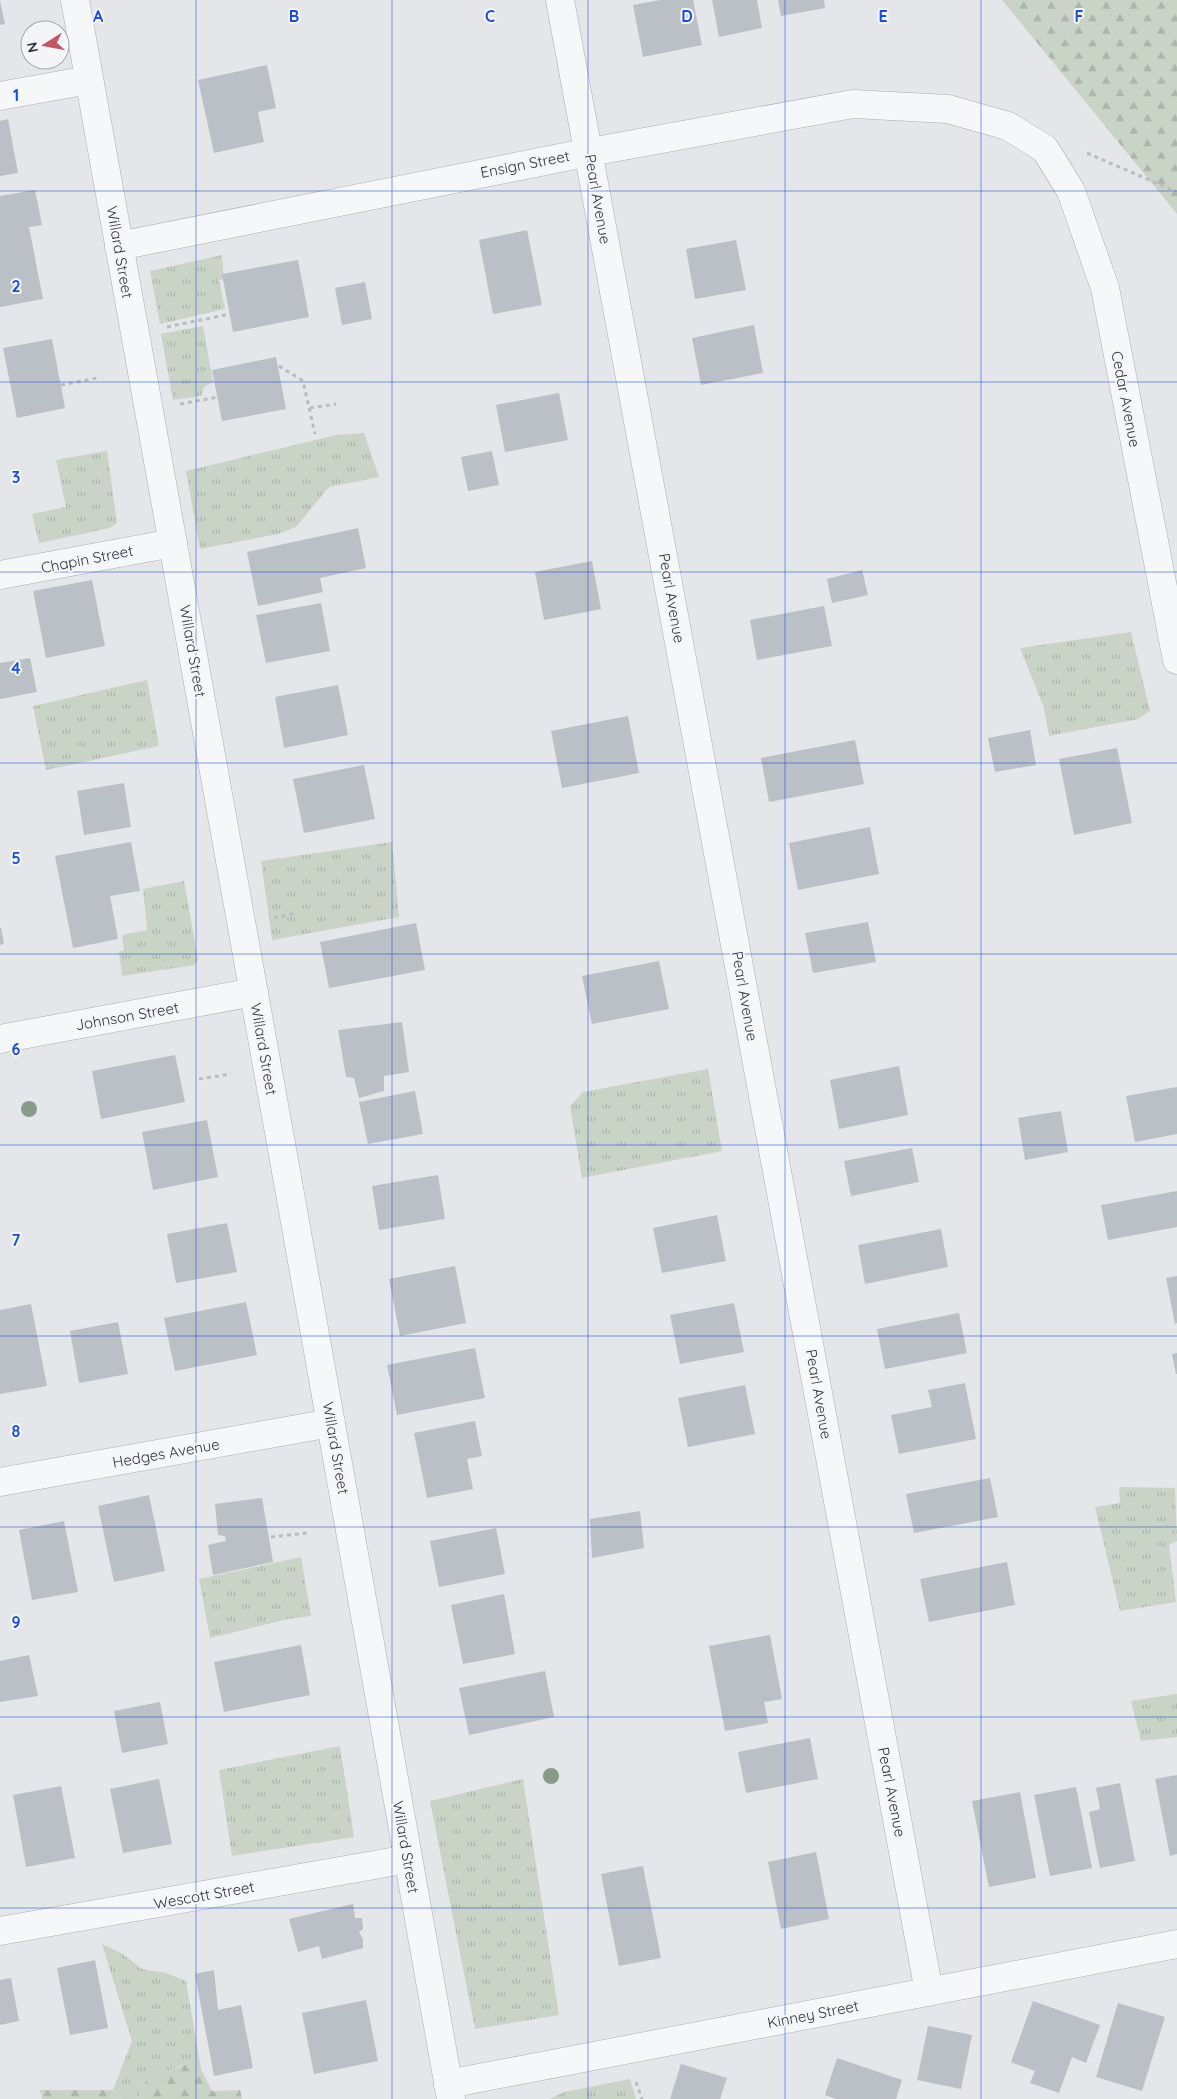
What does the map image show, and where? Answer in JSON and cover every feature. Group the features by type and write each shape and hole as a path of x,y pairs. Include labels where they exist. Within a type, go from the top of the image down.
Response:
{"street":[{"name":"Willard Street","path":"75,0 331,1422 449,2092"},
{"name":"Pearl Avenue","path":"560,0 590,152 929,1992"},
{"path":"0,96 90,80"},
{"name":"Ensign Street","path":"119,246 590,152 853,104 948,109 1008,126 1045,148"},
{"name":"Cedar Avenue","path":"1045,148 1071,191 1105,288 1177,660"},
{"name":"Chapin Street","path":"0,575 173,543"},
{"name":"Johnson Street","path":"0,1039 254,992"},
{"name":"Hedges Avenue","path":"0,1482 331,1422"},
{"name":"Wescott Street","path":"0,1931 408,1859"},
{"name":"Kinney Street","path":"449,2092 929,1992 1177,1944"}],"path":[{"path":"1083,152 1177,192"},
{"path":"166,327 230,314"},
{"path":"279,366 303,381 315,434"},
{"path":"61,385 97,378"},
{"path":"171,406 218,397"},
{"path":"310,408 336,404"},
{"path":"272,918 296,913"},
{"path":"199,1079 231,1074"},
{"path":"271,1537 307,1533"},
{"path":"634,2074 642,2099"}],"green space":[{"path":"1002,0 1177,0 1177,214"},
{"path":"222,255 224,279 219,280 225,309 160,324 150,271"},
{"path":"203,326 213,382 204,387 201,396 173,400 161,334"},
{"path":"364,433 379,477 329,487 296,527 278,534 200,549 186,471 336,435"},
{"path":"107,451 117,523 110,528 39,543 32,514 66,507 56,460"},
{"path":"1131,632 1150,711 1138,719 1049,736 1044,708 1020,648"},
{"path":"147,680 159,746 46,770 33,706"},
{"path":"392,842 399,917 272,940 261,861"},
{"path":"184,881 198,960 195,965 122,976 119,952 124,950 122,935 147,930 143,889"},
{"path":"708,1069 722,1151 582,1178 570,1106 583,1092"},
{"path":"1119,1487 1175,1488 1177,1541 1169,1545 1176,1602 1120,1611 1095,1507 1120,1503"},
{"path":"301,1557 311,1616 288,1619 210,1638 199,1579"},
{"path":"1177,1694 1177,1737 1141,1741 1131,1701"},
{"path":"340,1746 354,1837 232,1856 219,1770"},
{"path":"523,1779 559,2015 475,2029 430,1801"},
{"path":"102,1944 123,1954 142,1969 166,1973 186,1981 201,2069 183,2065 147,2079 138,2099 122,2099 113,2090 132,2041"},
{"path":"184,2065 201,2069 212,2091 240,2090 242,2099 138,2099 147,2079"},
{"path":"630,2079 636,2099 549,2099 564,2092"},
{"path":"40,2090 113,2090 122,2099 42,2099"}],"building":[{"path":"660,0 693,0 702,45 643,57 633,5"},
{"path":"712,0 757,0 762,28 719,37"},
{"path":"778,0 824,0 825,8 781,16"},
{"path":"0,1 5,24 0,25"},
{"path":"267,65 276,108 258,112 264,142 214,153 198,80"},
{"path":"8,119 18,173 0,176 0,121"},
{"path":"35,190 42,225 29,227 43,299 0,307 0,196"},
{"path":"527,230 542,305 493,314 479,240"},
{"path":"736,240 746,290 695,299 686,249"},
{"path":"298,260 309,317 233,332 222,274"},
{"path":"365,282 372,319 342,325 335,288"},
{"path":"754,325 763,373 701,385 692,338"},
{"path":"52,339 65,408 17,418 3,348"},
{"path":"276,357 286,409 222,421 212,370"},
{"path":"559,393 568,440 505,452 496,405"},
{"path":"492,451 499,485 468,491 461,457"},
{"path":"358,528 366,568 320,578 323,592 258,606 247,552"},
{"path":"592,561 601,609 544,620 535,572"},
{"path":"862,570 868,595 832,603 827,579"},
{"path":"92,580 105,646 46,658 33,591"},
{"path":"321,603 330,651 266,663 256,615"},
{"path":"824,606 832,646 757,660 750,620"},
{"path":"30,658 37,692 0,699 0,663"},
{"path":"338,685 348,735 284,748 275,697"},
{"path":"628,716 639,773 562,788 551,731"},
{"path":"1030,730 1036,765 995,772 988,738"},
{"path":"855,740 864,784 769,802 761,758"},
{"path":"1117,748 1132,823 1074,835 1059,759"},
{"path":"364,765 375,819 304,833 293,779"},
{"path":"124,783 131,827 84,835 77,791"},
{"path":"870,827 879,874 798,890 789,843"},
{"path":"131,842 140,891 110,896 118,939 73,948 55,856"},
{"path":"868,922 876,962 813,973 805,933"},
{"path":"416,923 425,970 329,988 320,942"},
{"path":"0,928 4,944 0,945"},
{"path":"659,961 669,1009 592,1024 582,976"},
{"path":"402,1022 409,1072 384,1076 384,1091 359,1098 354,1078 346,1077 338,1030"},
{"path":"175,1055 185,1102 101,1119 92,1071"},
{"path":"899,1066 908,1115 839,1129 830,1080"},
{"path":"1177,1087 1177,1134 1135,1142 1126,1096"},
{"path":"415,1091 423,1134 368,1144 359,1102"},
{"path":"1061,1111 1068,1152 1025,1160 1018,1118"},
{"path":"207,1120 218,1177 153,1190 142,1132"},
{"path":"912,1148 919,1182 851,1196 844,1161"},
{"path":"438,1175 445,1219 379,1230 372,1186"},
{"path":"1177,1191 1177,1227 1108,1240 1101,1205"},
{"path":"717,1215 726,1261 662,1273 653,1228"},
{"path":"227,1223 237,1272 176,1283 167,1234"},
{"path":"941,1229 948,1267 865,1284 858,1245"},
{"path":"455,1266 466,1323 400,1336 389,1279"},
{"path":"1177,1276 1177,1323 1175,1324 1166,1278"},
{"path":"246,1302 257,1355 175,1371 164,1318"},
{"path":"734,1303 744,1352 680,1364 670,1315"},
{"path":"31,1304 47,1386 0,1394 0,1310"},
{"path":"959,1313 967,1353 885,1369 877,1329"},
{"path":"118,1322 128,1374 79,1383 70,1331"},
{"path":"475,1348 485,1398 397,1415 387,1365"},
{"path":"1177,1353 1177,1374 1176,1374 1172,1354"},
{"path":"965,1383 976,1439 899,1454 891,1415 932,1407 928,1390"},
{"path":"745,1385 755,1434 688,1447 678,1398"},
{"path":"475,1421 482,1456 467,1459 473,1489 427,1498 414,1433"},
{"path":"990,1478 998,1517 914,1533 906,1494"},
{"path":"149,1495 165,1571 114,1582 98,1506"},
{"path":"262,1498 273,1562 213,1575 208,1545 226,1541 225,1536 218,1535 215,1504"},
{"path":"640,1511 644,1548 592,1558 590,1519"},
{"path":"64,1521 78,1592 32,1600 19,1530"},
{"path":"496,1528 505,1574 439,1587 430,1541"},
{"path":"1007,1562 1015,1605 929,1622 920,1579"},
{"path":"504,1594 515,1654 463,1664 451,1605"},
{"path":"770,1635 782,1699 764,1702 768,1723 725,1731 709,1646"},
{"path":"301,1645 310,1695 224,1712 214,1662"},
{"path":"29,1655 38,1696 0,1702 0,1661"},
{"path":"545,1671 554,1717 469,1735 459,1688"},
{"path":"160,1702 168,1744 122,1753 114,1711"},
{"path":"810,1738 818,1779 746,1793 738,1752"},
{"path":"1177,1775 1177,1854 1170,1856 1155,1779"},
{"path":"159,1779 172,1844 123,1853 110,1789"},
{"path":"1120,1783 1135,1861 1100,1868 1089,1812 1100,1809 1096,1788"},
{"path":"61,1786 75,1858 26,1867 13,1795"},
{"path":"1076,1787 1092,1868 1050,1876 1034,1795"},
{"path":"1020,1792 1036,1878 989,1887 972,1801"},
{"path":"816,1852 829,1919 781,1929 768,1862"},
{"path":"643,1866 661,1958 619,1966 601,1874"},
{"path":"353,1904 355,1918 362,1918 363,1929 359,1932 363,1939 363,1948 322,1959 319,1946 298,1952 289,1919"},
{"path":"95,1960 108,2028 70,2035 57,1968"},
{"path":"214,1970 218,2010 241,2005 253,2068 214,2076 195,1974"},
{"path":"11,1978 19,2021 0,2025 0,1980"},
{"path":"366,2000 378,2061 314,2074 302,2013"},
{"path":"1033,2001 1100,2025 1086,2063 1072,2057 1059,2093 1030,2083 1035,2071 1011,2062"},
{"path":"1118,2003 1165,2017 1142,2091 1096,2077"},
{"path":"928,2026 972,2035 961,2089 917,2080"},
{"path":"837,2058 902,2080 896,2099 836,2099 825,2095"},
{"path":"681,2064 727,2078 720,2099 670,2099"}]}
